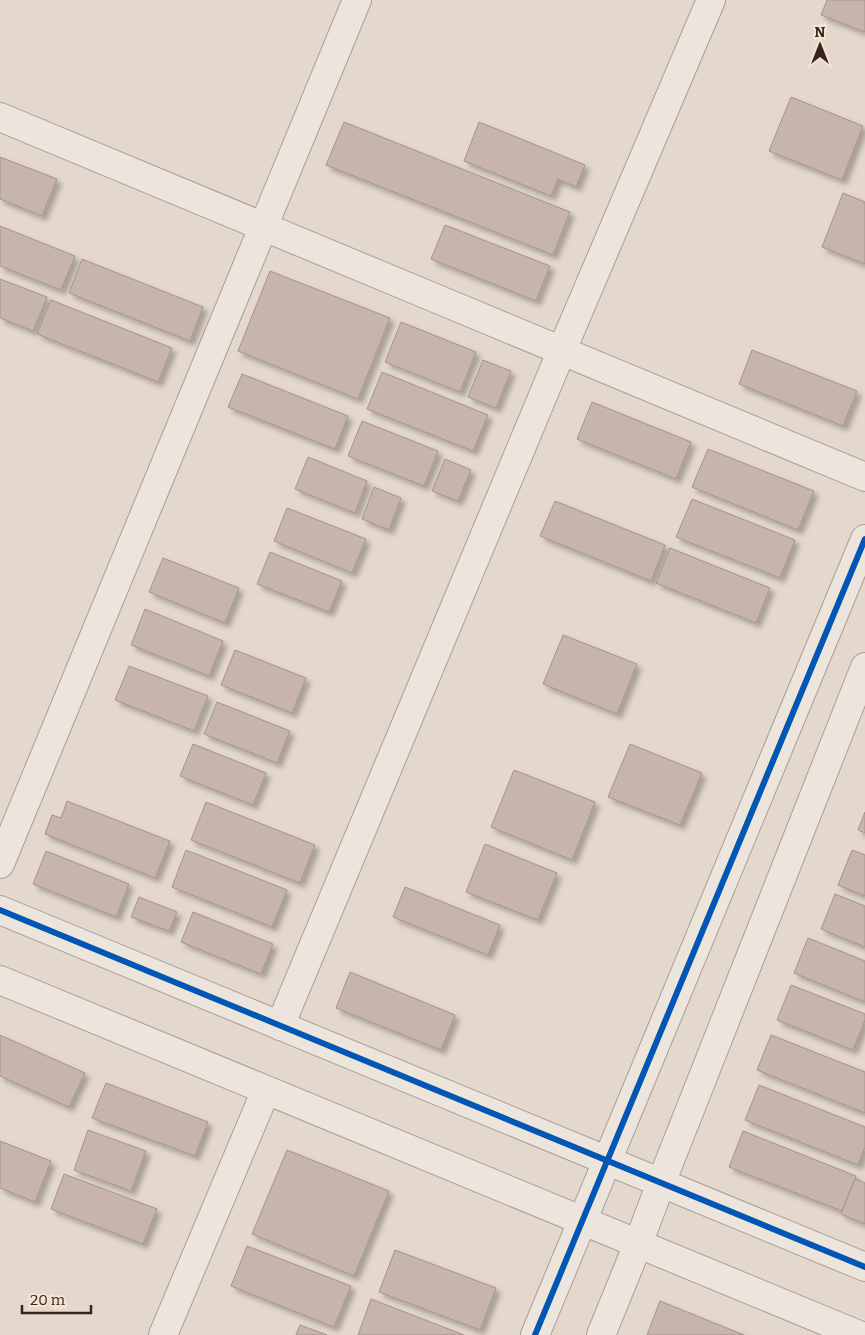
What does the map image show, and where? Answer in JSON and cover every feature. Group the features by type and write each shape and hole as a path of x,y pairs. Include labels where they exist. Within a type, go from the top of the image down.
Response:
{"street":[{"path":"0,864 357,0"},
{"path":"280,1026 562,350 711,0"},
{"path":"0,117 865,477"},
{"path":"535,1335 865,539"},
{"path":"601,1335 865,667"},
{"path":"0,910 865,1267"},
{"path":"0,980 859,1335"},
{"path":"163,1335 266,1090"}],"building":[{"path":"827,0 865,0 865,32 821,15"},
{"path":"791,97 863,126 842,180 769,151"},
{"path":"344,122 570,212 553,255 326,165"},
{"path":"479,122 585,165 576,187 558,179 551,196 464,161"},
{"path":"0,157 57,179 42,216 0,199"},
{"path":"843,193 865,202 865,264 822,247"},
{"path":"445,225 550,266 536,301 431,259"},
{"path":"0,226 75,256 61,290 0,266"},
{"path":"82,259 203,307 190,341 69,293"},
{"path":"270,271 390,318 358,399 238,351"},
{"path":"0,279 47,297 33,331 0,318"},
{"path":"51,300 172,348 158,382 37,334"},
{"path":"401,322 476,352 460,392 385,362"},
{"path":"752,350 857,391 843,426 739,384"},
{"path":"483,360 511,371 496,408 468,397"},
{"path":"382,372 488,415 473,451 367,409"},
{"path":"242,374 348,416 335,449 228,407"},
{"path":"592,402 691,442 676,479 577,439"},
{"path":"362,421 438,451 424,486 348,456"},
{"path":"708,449 814,491 798,530 692,487"},
{"path":"308,457 367,481 355,513 295,489"},
{"path":"445,459 471,470 458,501 432,491"},
{"path":"374,487 401,498 389,530 362,519"},
{"path":"692,499 795,540 780,578 676,537"},
{"path":"555,501 665,545 651,581 540,536"},
{"path":"287,508 366,539 352,573 274,541"},
{"path":"670,548 770,588 756,623 656,583"},
{"path":"270,552 342,581 329,612 257,584"},
{"path":"163,558 239,588 225,623 149,592"},
{"path":"145,609 223,641 209,676 131,645"},
{"path":"563,635 637,664 617,714 543,684"},
{"path":"235,650 306,678 292,713 221,685"},
{"path":"129,666 208,696 194,731 115,700"},
{"path":"217,702 290,731 277,763 204,734"},
{"path":"193,744 266,773 253,805 180,776"},
{"path":"630,744 702,773 680,825 608,797"},
{"path":"514,770 595,802 572,860 491,827"},
{"path":"67,801 170,841 155,878 45,834 52,815 61,818"},
{"path":"206,802 315,845 300,883 191,840"},
{"path":"865,812 865,833 858,830"},
{"path":"485,844 557,873 538,920 466,892"},
{"path":"186,850 287,890 272,927 172,887"},
{"path":"852,850 865,855 865,896 838,885"},
{"path":"46,851 129,884 116,917 33,884"},
{"path":"405,887 500,925 488,955 393,917"},
{"path":"835,894 865,906 865,947 821,929"},
{"path":"139,897 177,912 169,931 131,917"},
{"path":"193,912 273,944 261,974 181,942"},
{"path":"808,938 865,961 865,1002 794,973"},
{"path":"350,972 455,1015 441,1050 336,1008"},
{"path":"791,985 865,1014 865,1020 853,1050 777,1020"},
{"path":"0,1035 85,1073 69,1107 0,1076"},
{"path":"771,1035 865,1072 865,1113 757,1070"},
{"path":"106,1083 208,1122 195,1156 92,1118"},
{"path":"759,1085 865,1127 865,1147 858,1165 745,1120"},
{"path":"88,1130 146,1151 131,1191 74,1170"},
{"path":"743,1131 856,1176 842,1211 729,1167"},
{"path":"0,1141 51,1161 35,1202 0,1188"},
{"path":"287,1150 389,1191 354,1276 252,1234"},
{"path":"64,1174 157,1209 143,1244 51,1209"},
{"path":"855,1179 865,1183 865,1224 841,1214"},
{"path":"247,1246 351,1286 334,1327 231,1286"},
{"path":"395,1250 496,1288 480,1330 379,1292"},
{"path":"371,1299 464,1335 358,1335"},
{"path":"660,1301 744,1335 647,1335"},
{"path":"300,1325 327,1335 296,1335"}],"cycle path":[{"path":"535,1335 865,539"},
{"path":"0,910 865,1267"}]}
